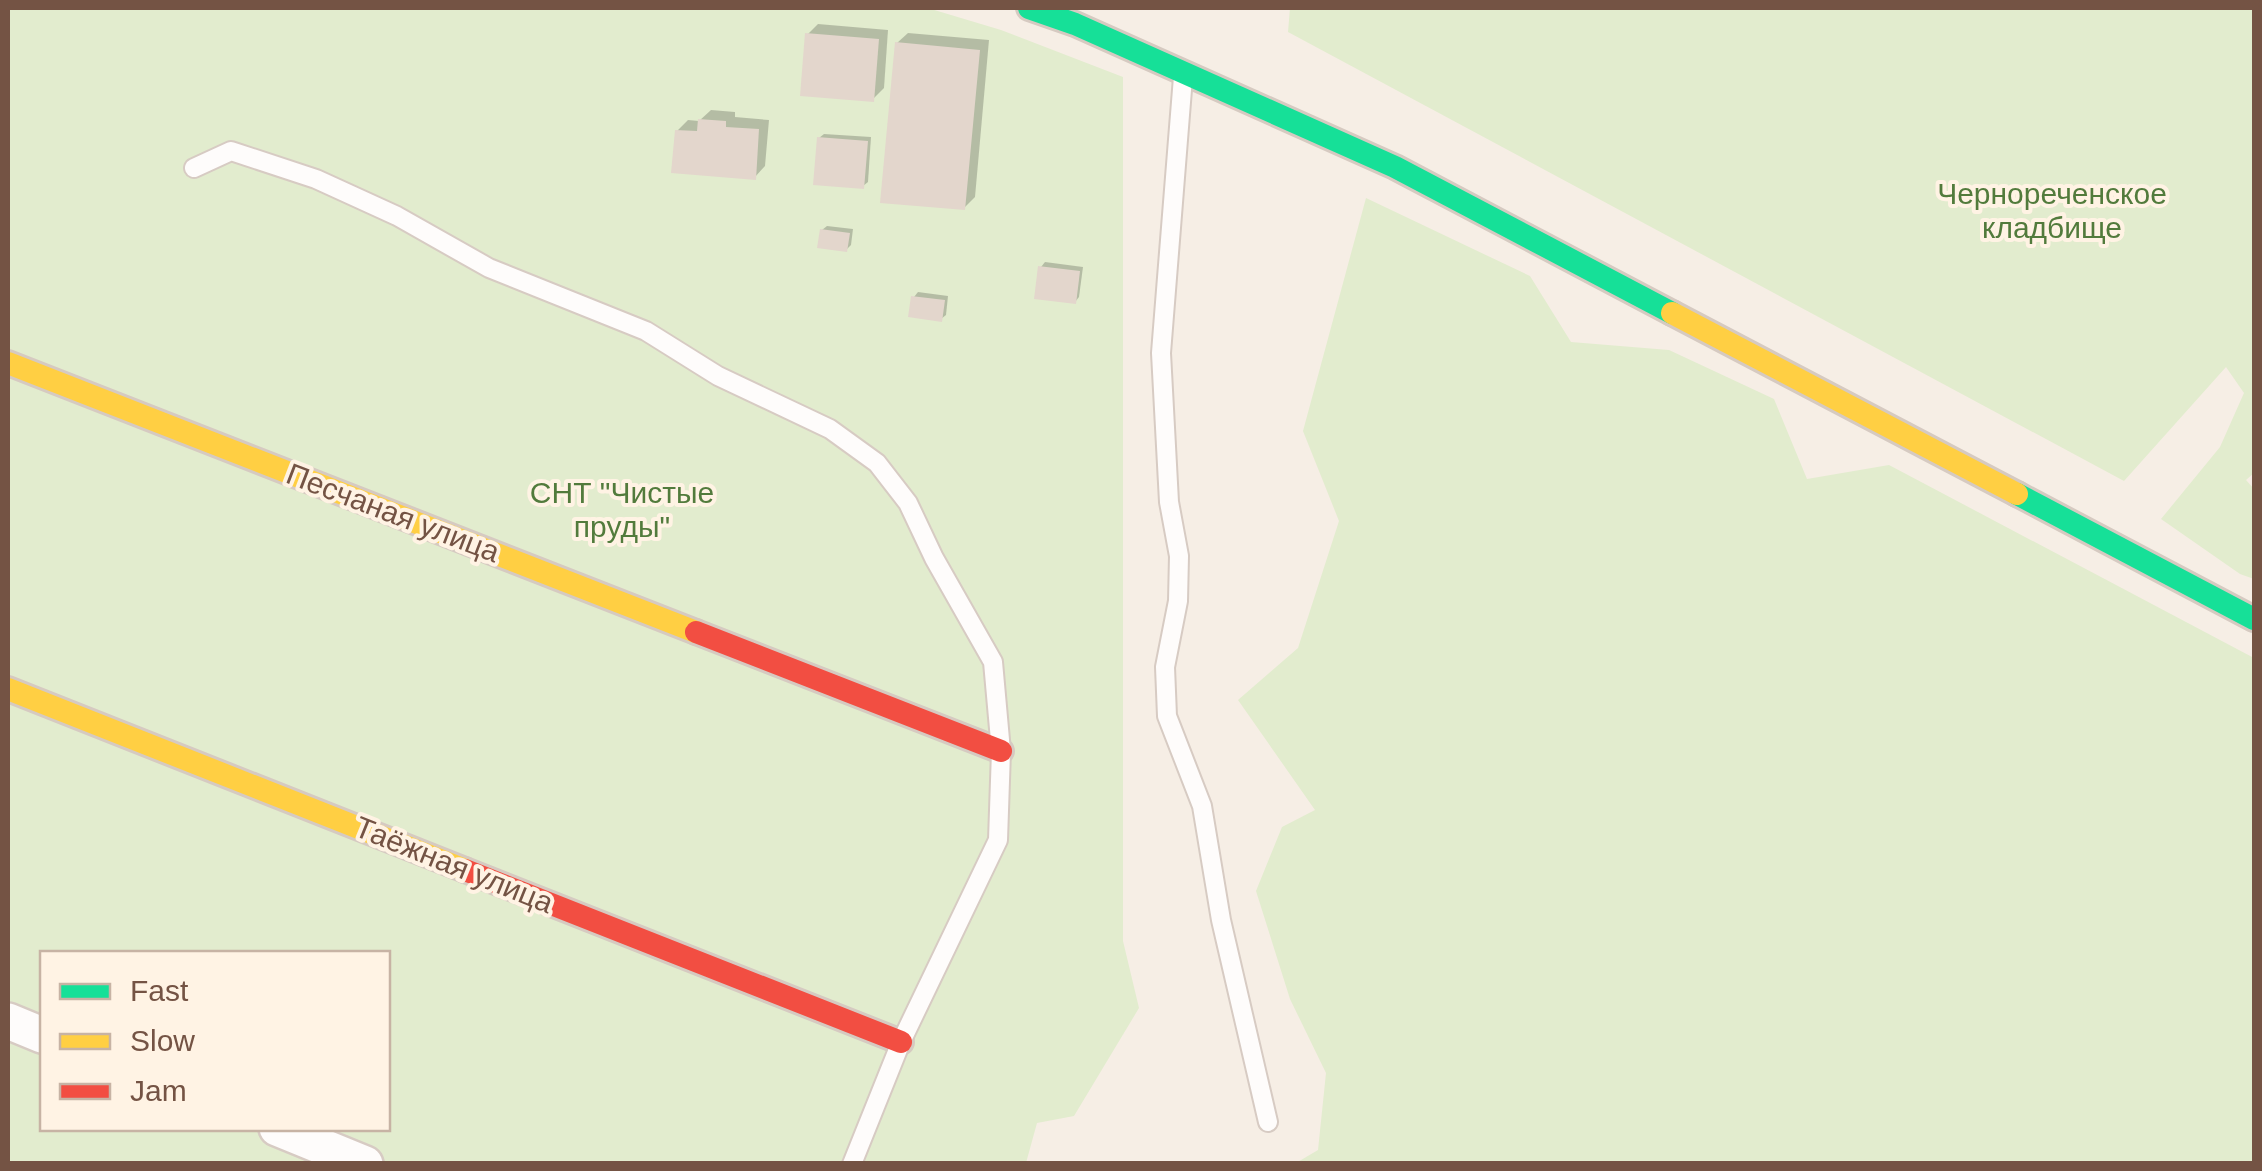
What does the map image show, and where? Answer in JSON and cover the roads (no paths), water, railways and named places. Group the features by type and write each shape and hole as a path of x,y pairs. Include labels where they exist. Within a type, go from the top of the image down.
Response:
{"street":[{"path":"1030,8 1076,24 1395,167 2254,619"},
{"name":"Песчаная улица","path":"8,363 1002,751"},
{"name":"Таёжная улица","path":"8,689 901,1042"},
{"path":"8,1021 40,1034"},
{"path":"284,1131 364,1164"}],"lane":[{"path":"1184,72 1161,354 1169,502 1179,556 1178,601 1165,666 1167,716 1202,806 1221,920 1268,1122"},
{"path":"194,168 231,151 316,179 397,216 489,268 646,331 718,376 830,429 877,463 908,503 934,558 993,662 1002,751 998,840 901,1042 852,1164"}],"park label":[{"name":"Чернореченское кладбище","path":"2052,211"},
{"name":"СНТ \"Чистые пруды\"","path":"622,510"}]}
